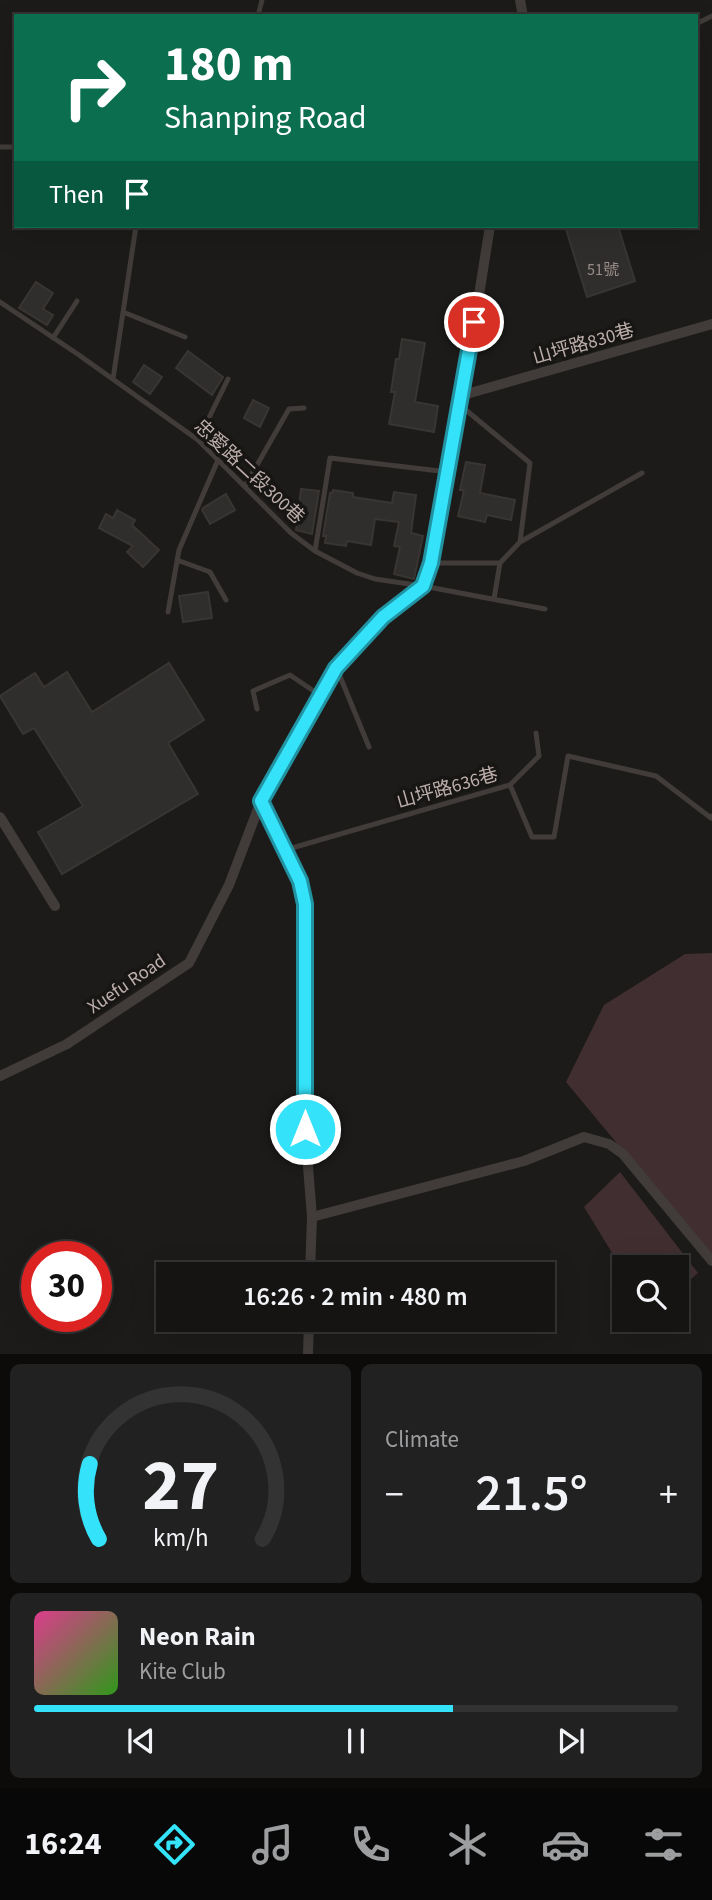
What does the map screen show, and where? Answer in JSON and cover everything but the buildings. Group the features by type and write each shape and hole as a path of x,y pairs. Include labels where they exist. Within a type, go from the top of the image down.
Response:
{"street":[{"path":"423,586 431,563 462,400 490,228"},
{"name":"山坪路830巷","path":"462,400 712,324"},
{"name":"Xuefu Road","path":"0,1076 67,1044 189,963 229,885 261,801 336,668 383,617 423,586"},
{"path":"261,801 300,881 305,904 305,1129 312,1217 310,1262"},
{"path":"0,817 55,906"},
{"path":"312,1217 524,1161 584,1137 609,1144 623,1154 712,1261"},
{"path":"308,1354 309,1332"}],"lane":[{"path":"113,379 136,228"},
{"path":"53,338 78,301"},
{"name":"忠愛路二段300巷","path":"0,302 198,440 291,533 315,551 357,573 375,579 545,609"},
{"path":"123,312 185,337"},
{"path":"198,440 228,379"},
{"path":"462,400 530,463 520,542"},
{"path":"245,486 289,409 304,408"},
{"path":"315,551 330,458 448,472"},
{"path":"168,612 179,550 218,460"},
{"path":"494,599 499,563 520,542 642,473"},
{"path":"177,560 210,572 226,600"},
{"path":"431,563 499,563"},
{"path":"336,668 369,747"},
{"path":"257,709 253,691 290,675 321,696"},
{"path":"510,785 539,756 536,733"},
{"name":"山坪路636巷","path":"285,850 510,785 533,837 554,837 568,756 656,776 711,818 712,816"}],"shaded area":[{"path":"712,953 712,1258 566,1082 604,1005 685,954"},
{"path":"620,1172 684,1255 613,1255 584,1207"},
{"path":"689,1261 698,1273 689,1281"}],"route":[{"path":"305,1129 305,904 300,881 261,801 336,668 383,617 423,586 431,563 474,322"}]}
